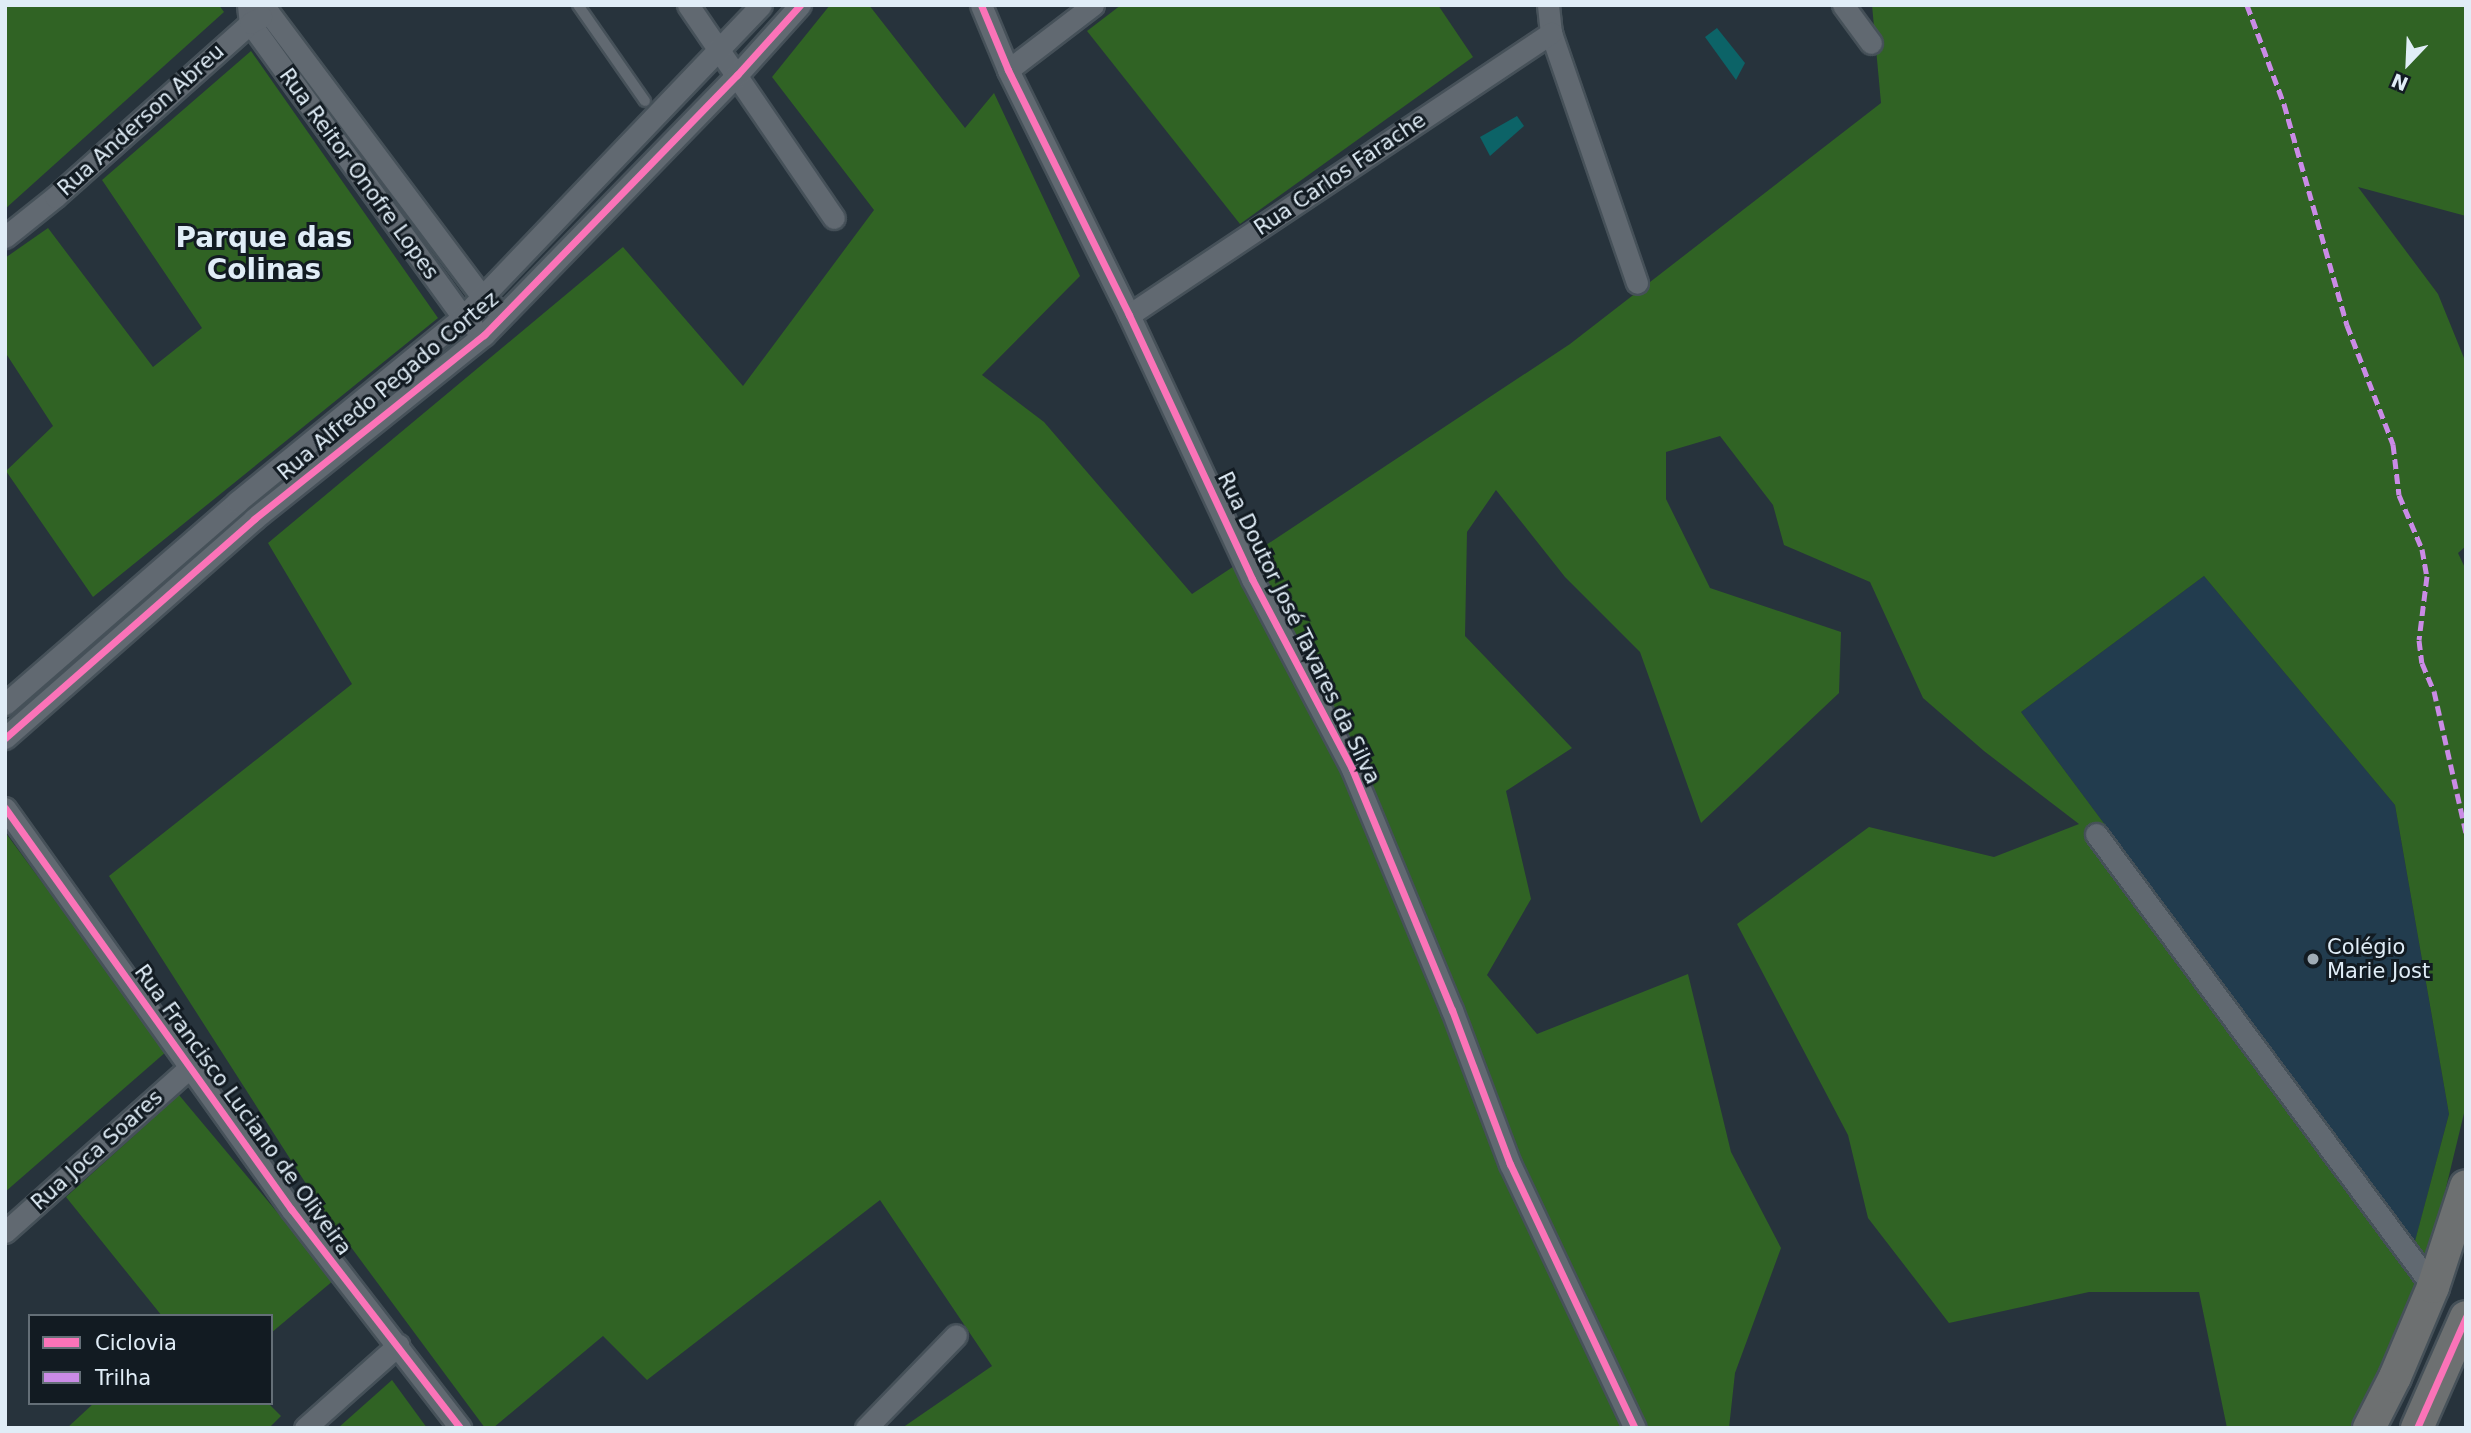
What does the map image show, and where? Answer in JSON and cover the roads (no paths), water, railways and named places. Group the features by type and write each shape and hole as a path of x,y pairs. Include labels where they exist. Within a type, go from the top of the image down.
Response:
{"main road":[{"path":"2369,1428 2395,1377 2433,1287 2466,1186"},
{"path":"2417,1428 2466,1317"}],"street":[{"path":"688,5 834,218"},
{"name":"Rua Alfredo Pegado Cortez","path":"5,704 237,502 463,317 483,298 650,109 720,52 761,5"},
{"name":"Rua Alfredo Pegado Cortez","path":"5,738 254,519 484,335 737,75 800,5"},
{"name":"Rua Doutor José Tavares da Silva","path":"981,5 1008,70 1129,315 1252,579 1352,769 1452,1010 1510,1164 1635,1428"},
{"path":"1008,70 1093,5"},
{"path":"1548,5 1551,33 1637,283"},
{"path":"1843,5 1871,43"},
{"name":"Rua Anderson Abreu","path":"5,237 55,197 260,10"},
{"name":"Rua Reitor Onofre Lopes","path":"260,10 483,298 503,315"},
{"name":"Rua Reitor Onofre Lopes","path":"260,10 463,317 484,335"},
{"name":"Rua Carlos Farache","path":"1129,315 1551,33"},
{"path":"237,502 254,519"},
{"name":"Rua Francisco Luciano de Oliveira","path":"5,808 290,1209 460,1428"},
{"path":"2096,834 2433,1287"},
{"name":"Rua Joca Soares","path":"5,1232 189,1068"},
{"path":"866,1428 956,1335"},
{"path":"305,1428 398,1345"}],"lane":[{"path":"578,5 650,109"}],"place":[{"name":"Colégio Marie Jost","path":"2313,959"}],"district":[{"name":"Parque das Colinas","path":"264,254"}]}
